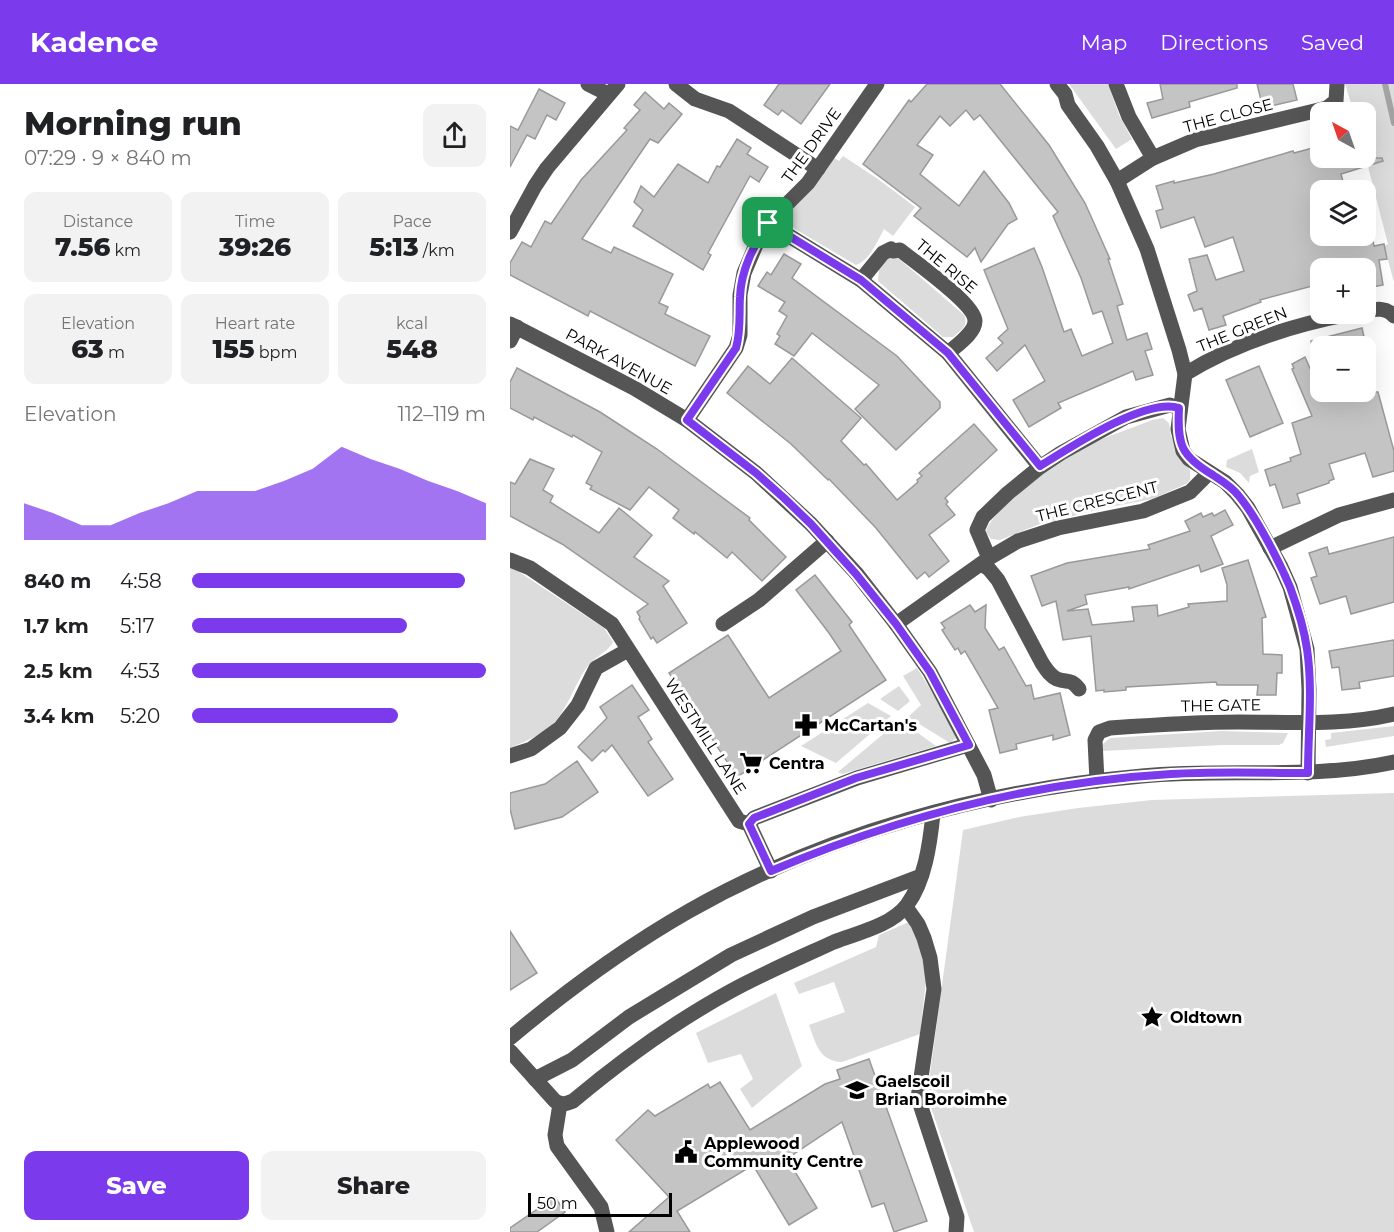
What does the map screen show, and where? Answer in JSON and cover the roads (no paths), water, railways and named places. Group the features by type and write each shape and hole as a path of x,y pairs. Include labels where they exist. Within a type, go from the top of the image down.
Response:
{"street":[{"path":"510,232 547,168 613,89 588,84"},
{"path":"676,84 695,99 729,111 818,169"},
{"name":"THE DRIVE","path":"687,420 736,348 740,335 740,295 744,273 749,257 768,223 808,183 877,84"},
{"path":"1056,84 1065,94 1068,105 1097,146 1117,181 1147,249 1185,374 1178,429 1183,451 1189,459 1225,483 1237,494 1248,508 1290,587 1307,649 1308,773"},
{"path":"1116,84 1129,117 1153,158"},
{"name":"THE CLOSE","path":"1117,181 1153,158 1195,140 1327,108 1336,101 1337,84"},
{"path":"768,223 861,280 948,353 1040,466"},
{"name":"THE RISE","path":"861,280 883,254 891,249 900,250 963,300 972,310 975,320 974,328 948,353"},
{"path":"1376,309 1389,311 1394,316"},
{"name":"THE GREEN","path":"1185,374 1204,363 1286,329 1310,323"},
{"path":"510,341 513,325"},
{"name":"PARK AVENUE","path":"513,325 634,388 687,420 756,473 811,524 856,574 930,672 984,775 991,800"},
{"path":"1079,689 1073,682 1057,679 1042,663 998,580 985,561 977,530 983,517 1040,466 1071,447 1126,417 1170,405 1179,408"},
{"name":"THE CRESCENT","path":"896,624 985,561 1018,541 1058,528 1143,511 1177,499 1190,492 1209,473"},
{"path":"1270,548 1339,515 1394,500"},
{"path":"723,624 759,600 827,541"},
{"name":"WESTMILL LANE","path":"510,560 530,568 612,624 739,821 749,824 771,871"},
{"path":"510,756 531,749 560,728 578,705 596,668 628,650"},
{"name":"THE GATE","path":"1097,781 1095,740 1099,732 1110,728 1186,723 1308,723 1358,720 1394,714"},
{"path":"749,824 754,818 845,782 969,745"},
{"path":"510,1038 546,1007 624,952 690,911 771,871 840,842 933,814 991,800 1097,781 1185,773 1308,773 1394,762"},
{"path":"560,1104 573,1101 616,1065 730,991 780,966 875,926 906,907 921,876 933,814"},
{"path":"535,1079 572,1060 629,1017 731,955 813,917 921,876"},
{"path":"906,907 918,924 924,938 930,958 934,989 918,1098 957,1217 956,1232"},
{"path":"510,1051 560,1104"},
{"path":"560,1104 555,1127 557,1146 601,1207 607,1232"}],"waterway":[{"path":"1385,84 1394,123"}],"place":[{"name":"McCartan's","path":"806,725"},
{"name":"Centra","path":"751,763"},
{"name":"Oldtown","path":"1152,1017"},
{"name":"Gaelscoil Brian Boroimhe","path":"857,1090"},
{"name":"Applewood Community Centre","path":"686,1152"}]}
